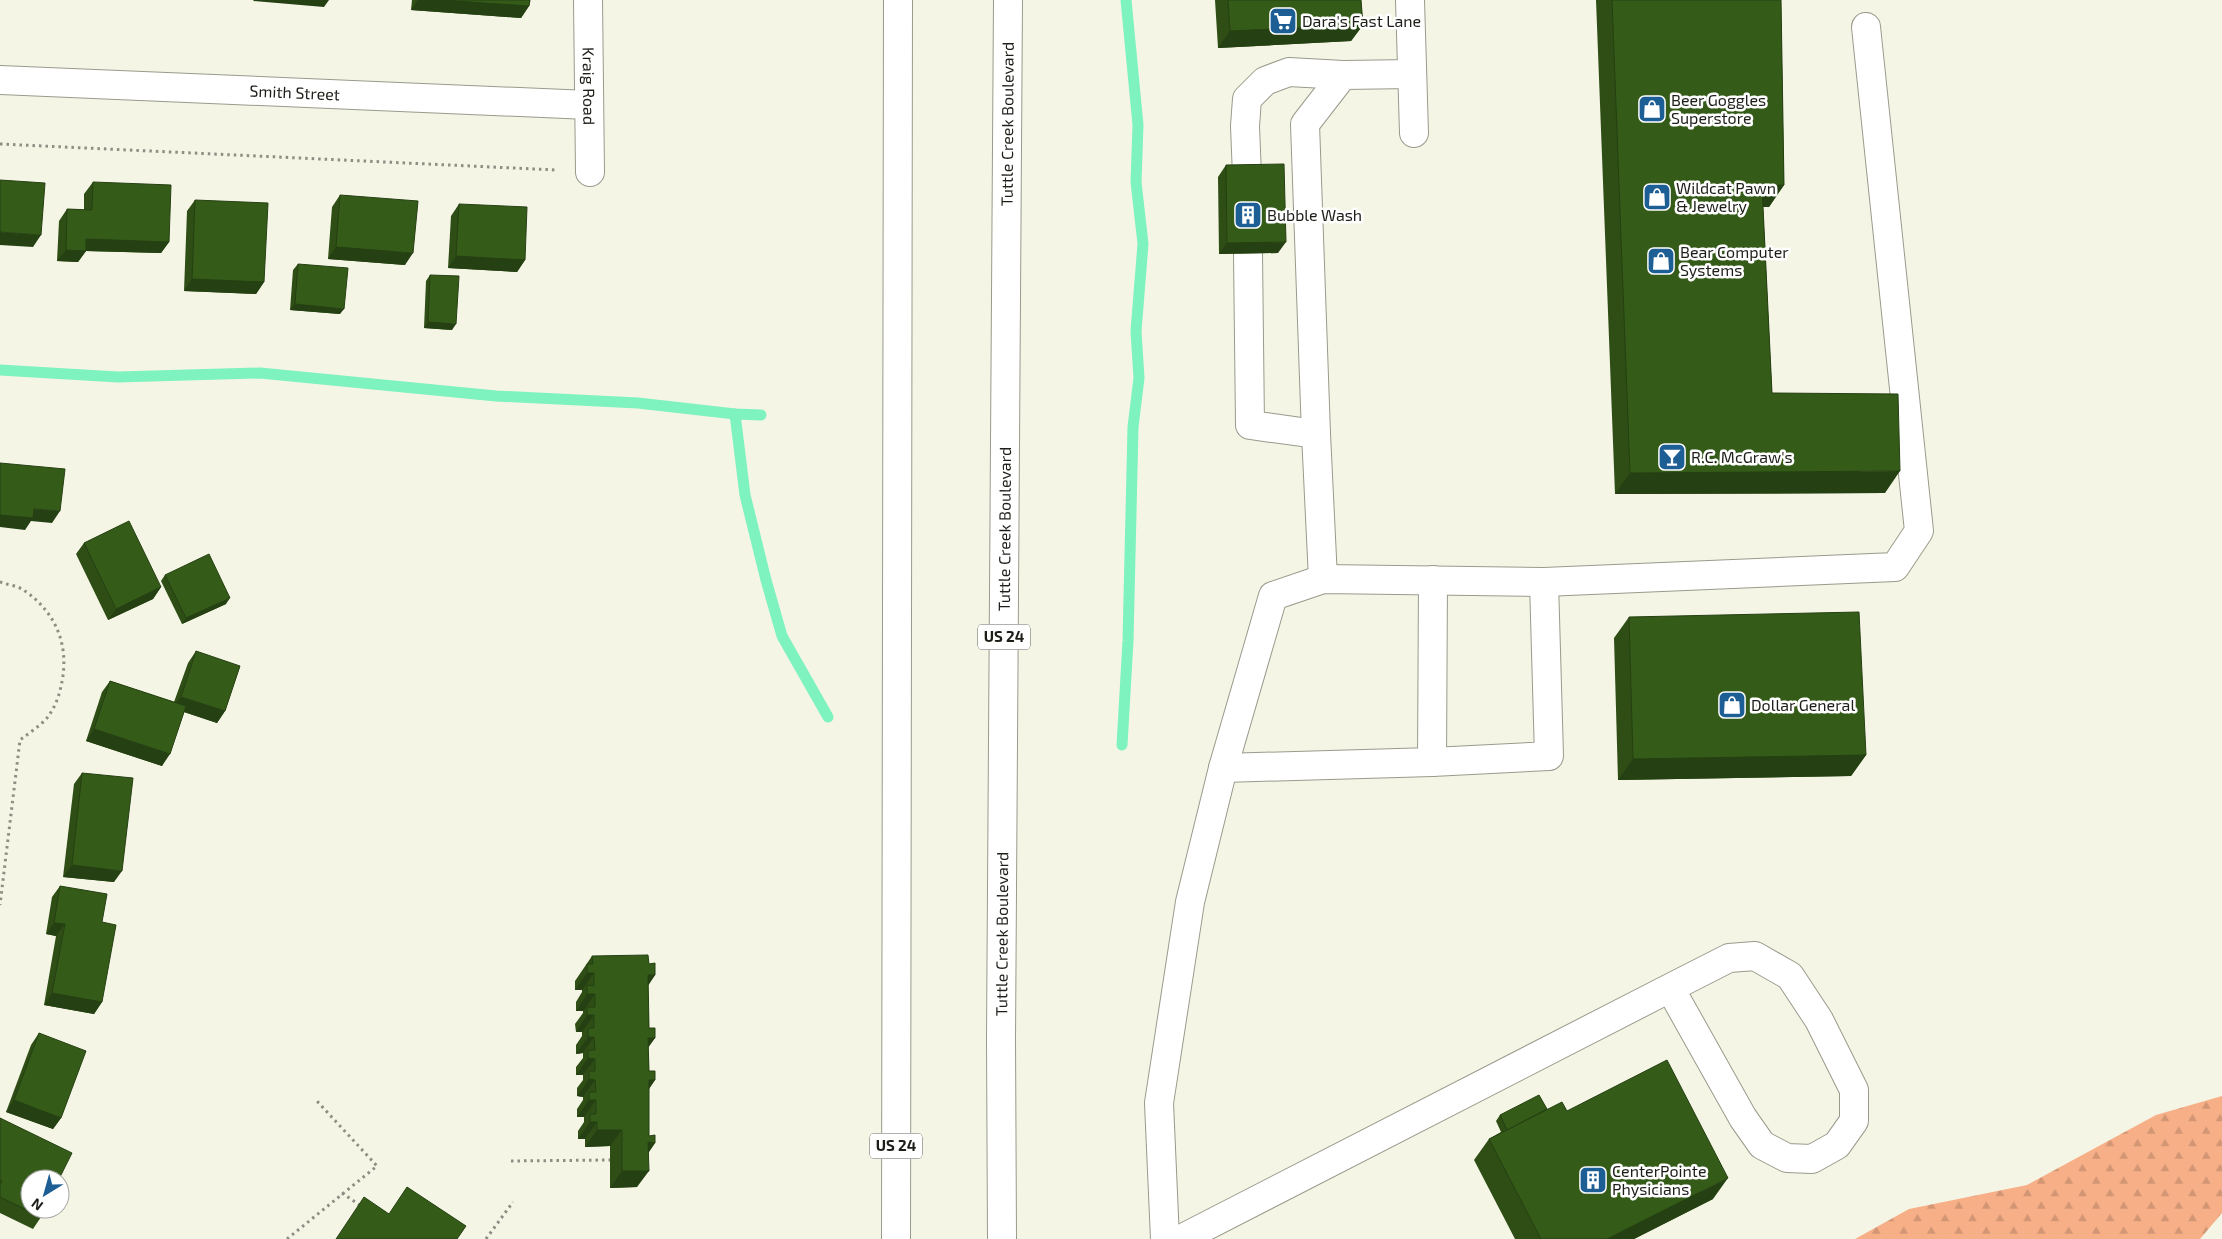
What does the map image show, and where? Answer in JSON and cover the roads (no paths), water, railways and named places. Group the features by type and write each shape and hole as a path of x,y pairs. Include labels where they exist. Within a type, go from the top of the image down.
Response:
{"main road":[{"name":"Kraig Road","path":"588,0 590,172"},
{"name":"US 24","path":"896,1239 898,0"},
{"name":"Tuttle Creek Boulevard","path":"1002,1239 1001,1039 1008,0"},
{"path":"1410,0 1414,133"},
{"path":"1165,1239 1159,1103 1190,902 1223,768 1274,596 1323,578 1544,582 1895,567 1919,531 1866,27"},
{"path":"1247,176 1245,126 1247,99 1265,81 1290,72 1343,76 1412,74"},
{"path":"1323,578 1305,124 1343,76"},
{"name":"Smith Street","path":"0,80 589,105"},
{"path":"1248,254 1250,425 1316,434"},
{"path":"1432,580 1432,762"},
{"path":"1223,768 1432,762 1549,756 1544,582"},
{"path":"1181,1239 1670,988 1729,958 1755,956 1790,976 1819,1020 1854,1090 1854,1121 1838,1145 1812,1159 1787,1158 1762,1145 1743,1118 1670,988"}],"waterway":[{"path":"1122,745 1128,641 1133,427 1139,378 1136,331 1143,244 1136,182 1138,125 1126,0"},
{"path":"0,370 118,377 260,373 496,396 638,403 735,414 761,415"},
{"path":"735,414 745,495 782,636 828,717"}],"place":[{"name":"Dara's Fast Lane","path":"1283,21"},
{"name":"Beer Goggles Superstore","path":"1652,109"},
{"name":"Wildcat Pawn & Jewelry","path":"1657,197"},
{"name":"Bubble Wash","path":"1248,215"},
{"name":"Bear Computer Systems","path":"1661,261"},
{"name":"R.C. McGraw's","path":"1672,457"},
{"name":"Dollar General","path":"1732,705"},
{"name":"CenterPointe Physicians","path":"1593,1180"}]}
